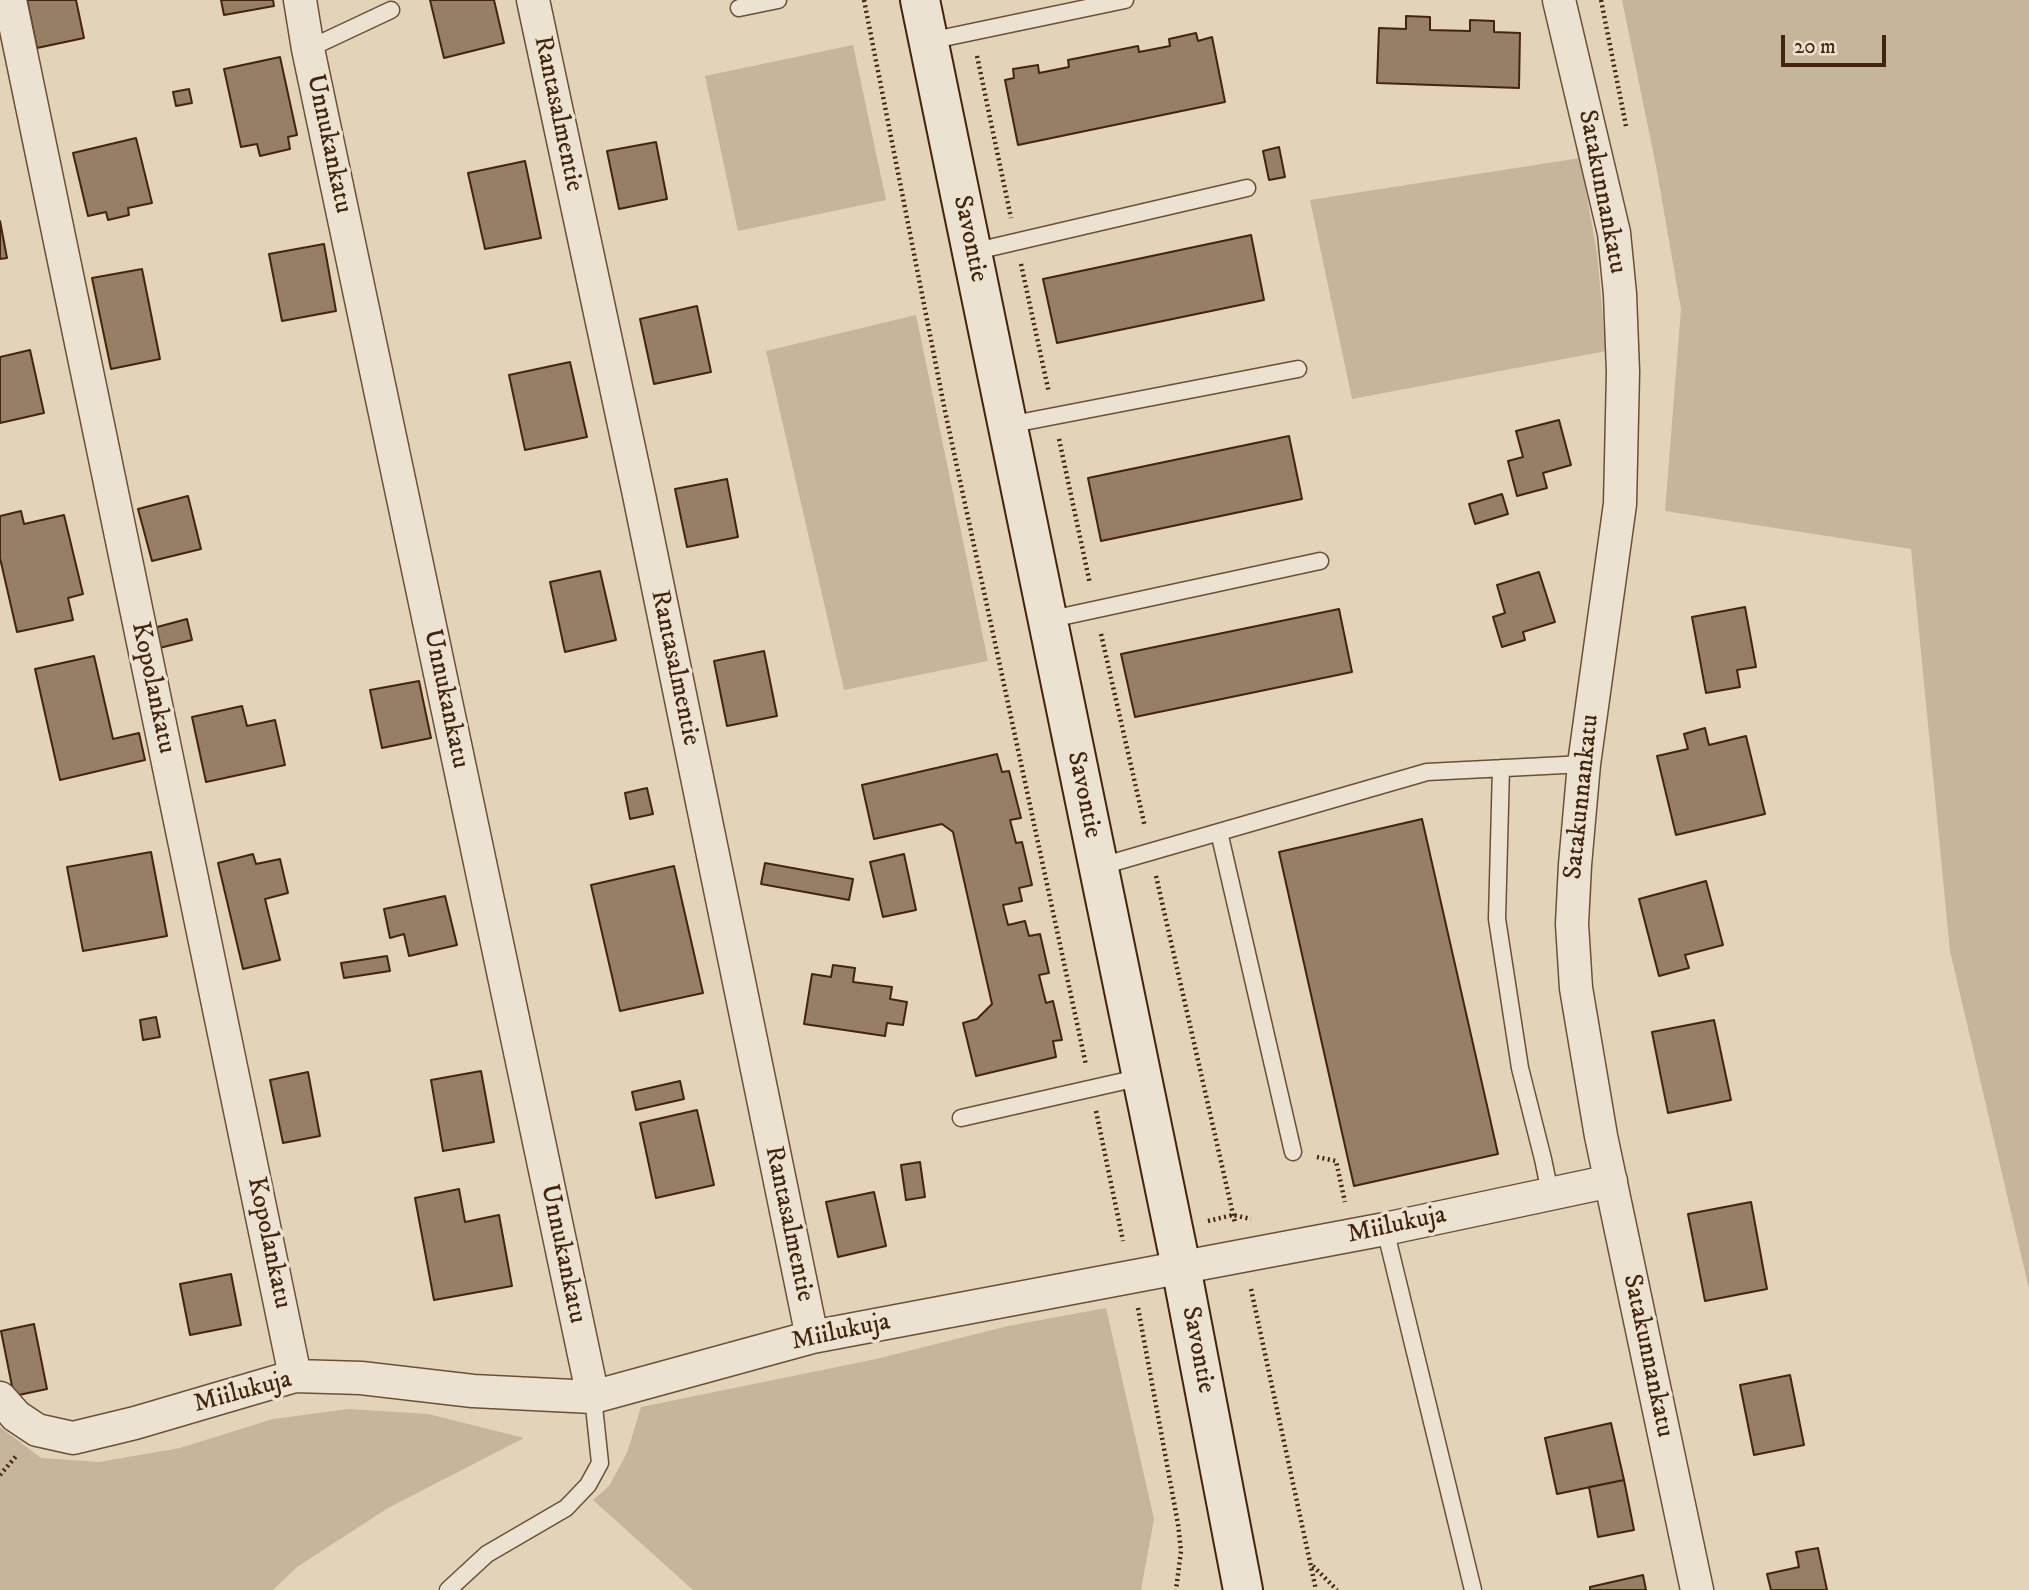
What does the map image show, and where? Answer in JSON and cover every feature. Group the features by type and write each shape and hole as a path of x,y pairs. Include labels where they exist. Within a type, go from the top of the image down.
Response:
{"street":[{"name":"Kopolankatu","path":"10,0 295,1376"},
{"name":"Unnukankatu","path":"300,0 308,49 593,1397"},
{"name":"Rantasalmentie","path":"533,0 638,490 812,1337"},
{"name":"Savontie","path":"920,0 1181,1267 1243,1590"},
{"name":"Satakunnankatu","path":"1559,0 1614,233 1623,372 1620,504 1584,764 1573,900 1576,988 1611,1181 1697,1590"},
{"name":"Miilukuja","path":"0,1398 16,1416 37,1430 73,1438 135,1423 295,1376 361,1378 472,1391 593,1397 812,1337 1385,1229 1611,1181"}],"lane":[{"path":"739,8 778,0"},
{"path":"929,41 1125,0"},
{"path":"308,49 391,10"},
{"path":"972,252 1247,188"},
{"path":"1007,425 1298,369"},
{"path":"1047,620 1320,561"},
{"path":"1098,867 1427,772 1584,764"},
{"path":"1501,768 1497,919 1520,1068 1550,1193"},
{"path":"1219,832 1293,1152"},
{"path":"961,1118 1142,1077"},
{"path":"1385,1229 1473,1590"},
{"path":"448,1590 487,1554 566,1508 588,1485 600,1463 593,1397"}],"path":[{"path":"864,0 945,411 1123,1241"},
{"path":"1601,0 1627,131"},
{"path":"971,31 1096,610 1316,1590"},
{"path":"1293,1152 1336,1161 1345,1203"},
{"path":"1311,1564 1336,1590"}],"shaded area":[{"path":"1622,0 2029,0 2029,1289 1950,951 1911,549 1665,511 1681,309 1656,166"},
{"path":"853,45 886,200 738,231 705,76"},
{"path":"1580,158 1597,253 1606,351 1352,399 1310,200"},
{"path":"916,315 988,661 844,690 766,351"},
{"path":"1106,1308 1154,1519 1141,1590 693,1590 593,1500 609,1486 627,1453 641,1407 876,1359 1008,1326"},
{"path":"349,1409 428,1414 524,1438 388,1508 297,1567 273,1590 0,1590 0,1427 41,1458 99,1462 180,1448 273,1419"}],"building":[{"path":"27,0 76,0 84,38 37,48"},
{"path":"221,0 273,0 274,6 224,15"},
{"path":"430,0 494,0 504,43 444,58"},
{"path":"1406,16 1430,17 1430,30 1470,31 1470,20 1494,21 1494,32 1520,33 1519,88 1377,83 1379,28 1406,29"},
{"path":"1196,33 1198,41 1212,37 1225,102 1018,145 1005,80 1014,78 1013,69 1038,65 1039,73 1069,67 1068,60 1138,46 1139,52 1170,46 1169,39"},
{"path":"280,57 297,135 288,137 290,149 260,156 257,144 241,147 224,69"},
{"path":"189,89 192,103 176,106 173,92"},
{"path":"136,138 152,203 128,208 129,215 108,220 106,212 88,216 73,153"},
{"path":"656,142 667,199 619,209 607,151"},
{"path":"1279,147 1285,177 1269,180 1263,151"},
{"path":"525,161 541,238 485,249 468,173"},
{"path":"0,221 7,258 0,259"},
{"path":"1251,235 1264,300 1057,343 1043,279"},
{"path":"324,244 336,311 282,321 269,254"},
{"path":"142,269 160,359 111,369 92,278"},
{"path":"697,306 711,372 654,384 640,319"},
{"path":"30,350 44,413 0,423 0,357"},
{"path":"570,362 587,437 525,450 509,375"},
{"path":"1559,420 1571,465 1543,473 1547,488 1517,496 1508,461 1523,457 1516,431"},
{"path":"1289,436 1302,499 1101,541 1088,478"},
{"path":"727,479 738,537 687,547 675,489"},
{"path":"1502,494 1508,514 1475,524 1469,504"},
{"path":"188,496 201,549 152,561 138,509"},
{"path":"21,511 24,524 64,515 83,594 68,598 73,620 17,632 0,558 0,516"},
{"path":"600,571 616,640 565,652 550,582"},
{"path":"1539,572 1555,622 1523,632 1525,640 1502,647 1493,617 1505,613 1497,585"},
{"path":"1745,607 1756,667 1737,670 1740,687 1706,693 1692,617"},
{"path":"1339,609 1352,672 1135,717 1121,654"},
{"path":"187,619 192,640 151,650 146,630"},
{"path":"764,651 777,716 727,726 714,661"},
{"path":"94,656 113,739 139,733 145,760 60,780 35,669"},
{"path":"419,681 431,738 382,748 370,690"},
{"path":"242,706 247,726 275,720 285,765 206,782 192,717"},
{"path":"1705,728 1709,745 1746,736 1765,814 1676,835 1657,756 1688,749 1684,734"},
{"path":"997,754 1002,772 1009,771 1021,818 1010,820 1016,843 1022,842 1032,885 1019,888 1022,901 1003,905 1008,925 1025,921 1029,936 1040,934 1049,973 1039,975 1046,1003 1053,1001 1062,1040 1053,1041 1056,1057 976,1076 963,1023 977,1019 992,1004 953,832 942,824 874,839 862,785"},
{"path":"647,788 653,814 630,819 625,793"},
{"path":"1422,819 1498,1154 1354,1186 1279,852"},
{"path":"151,852 167,936 83,951 67,867"},
{"path":"253,854 256,864 280,859 288,893 265,899 280,960 243,969 218,863"},
{"path":"904,854 916,910 883,917 870,862"},
{"path":"765,863 853,879 849,900 761,884"},
{"path":"674,866 703,993 620,1011 591,885"},
{"path":"1706,881 1723,945 1685,955 1689,968 1659,976 1639,899"},
{"path":"445,896 457,945 409,956 404,934 390,938 384,909"},
{"path":"387,956 390,971 344,978 341,963"},
{"path":"833,965 855,968 853,982 892,987 890,999 907,1002 903,1025 887,1023 885,1036 804,1024 812,974 831,977"},
{"path":"156,1017 160,1037 143,1040 140,1020"},
{"path":"1714,1020 1731,1100 1668,1113 1652,1032"},
{"path":"481,1071 494,1142 443,1151 431,1080"},
{"path":"308,1072 320,1136 283,1143 270,1080"},
{"path":"680,1081 684,1099 636,1110 632,1092"},
{"path":"697,1110 714,1185 656,1198 640,1123"},
{"path":"920,1162 925,1197 906,1200 901,1165"},
{"path":"459,1189 465,1222 499,1215 512,1286 434,1300 415,1198"},
{"path":"874,1192 886,1246 838,1257 826,1202"},
{"path":"1751,1202 1767,1289 1705,1301 1688,1214"},
{"path":"231,1274 241,1325 190,1335 180,1284"},
{"path":"34,1324 47,1389 14,1396 1,1331"},
{"path":"1790,1375 1804,1445 1754,1455 1740,1385"},
{"path":"1611,1423 1624,1480 1557,1494 1545,1438"},
{"path":"1624,1480 1634,1530 1598,1537 1589,1487"},
{"path":"1818,1548 1827,1590 1771,1590 1767,1574 1799,1567 1796,1552"},
{"path":"1643,1575 1646,1590 1590,1590 1590,1587"}]}
